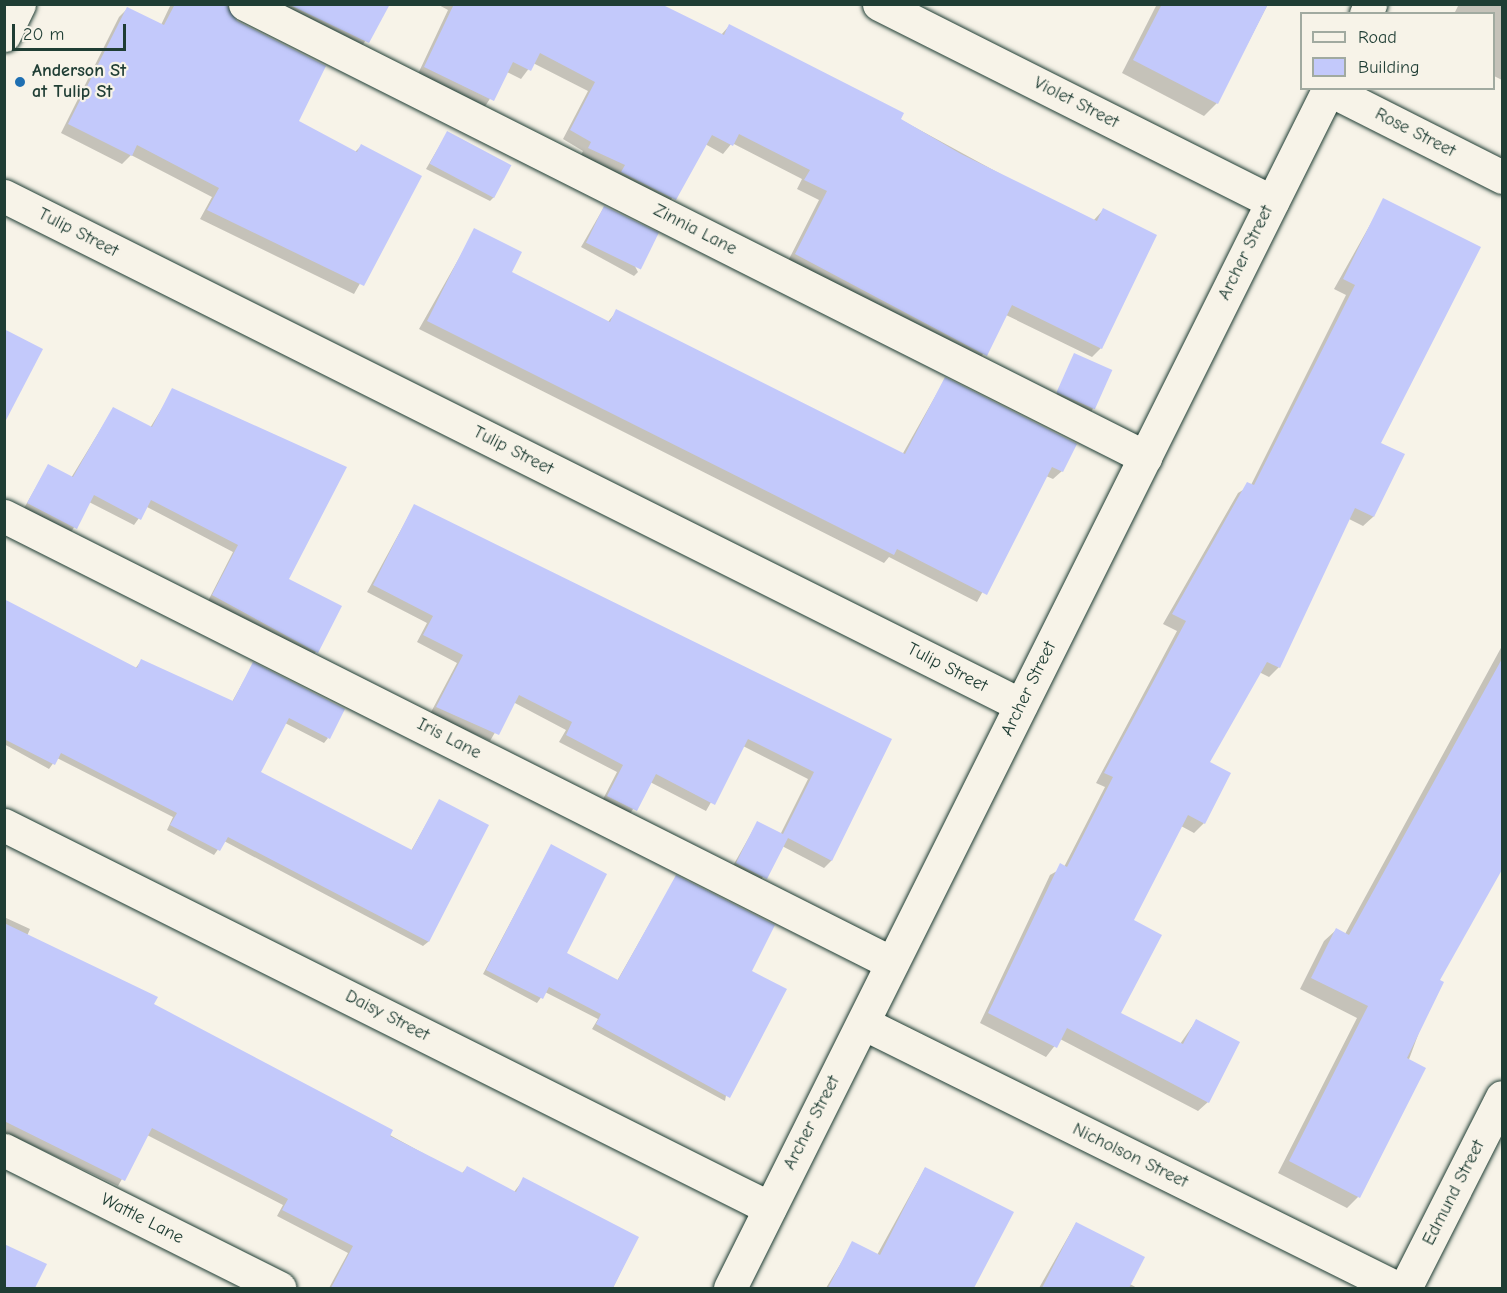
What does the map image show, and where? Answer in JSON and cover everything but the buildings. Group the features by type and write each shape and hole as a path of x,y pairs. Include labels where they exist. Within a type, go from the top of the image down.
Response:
{"street":[{"path":"4,35 19,4"},
{"name":"Zinnia Lane","path":"245,4 1145,457"},
{"name":"Violet Street","path":"879,4 1272,202"},
{"name":"Archer Street","path":"730,1288 1328,90"},
{"name":"Rose Street","path":"1330,90 1503,177"},
{"name":"Tulip Street","path":"4,196 1021,705"},
{"name":"Iris Lane","path":"4,516 892,963"},
{"name":"Daisy Street","path":"4,825 770,1208"},
{"name":"Nicholson Street","path":"863,1023 1397,1288"},
{"name":"Edmund Street","path":"1405,1288 1503,1097"},
{"name":"Wattle Lane","path":"4,1149 279,1288"}],"place":[{"name":"Anderson St at Tulip St","path":"20,82"}]}
